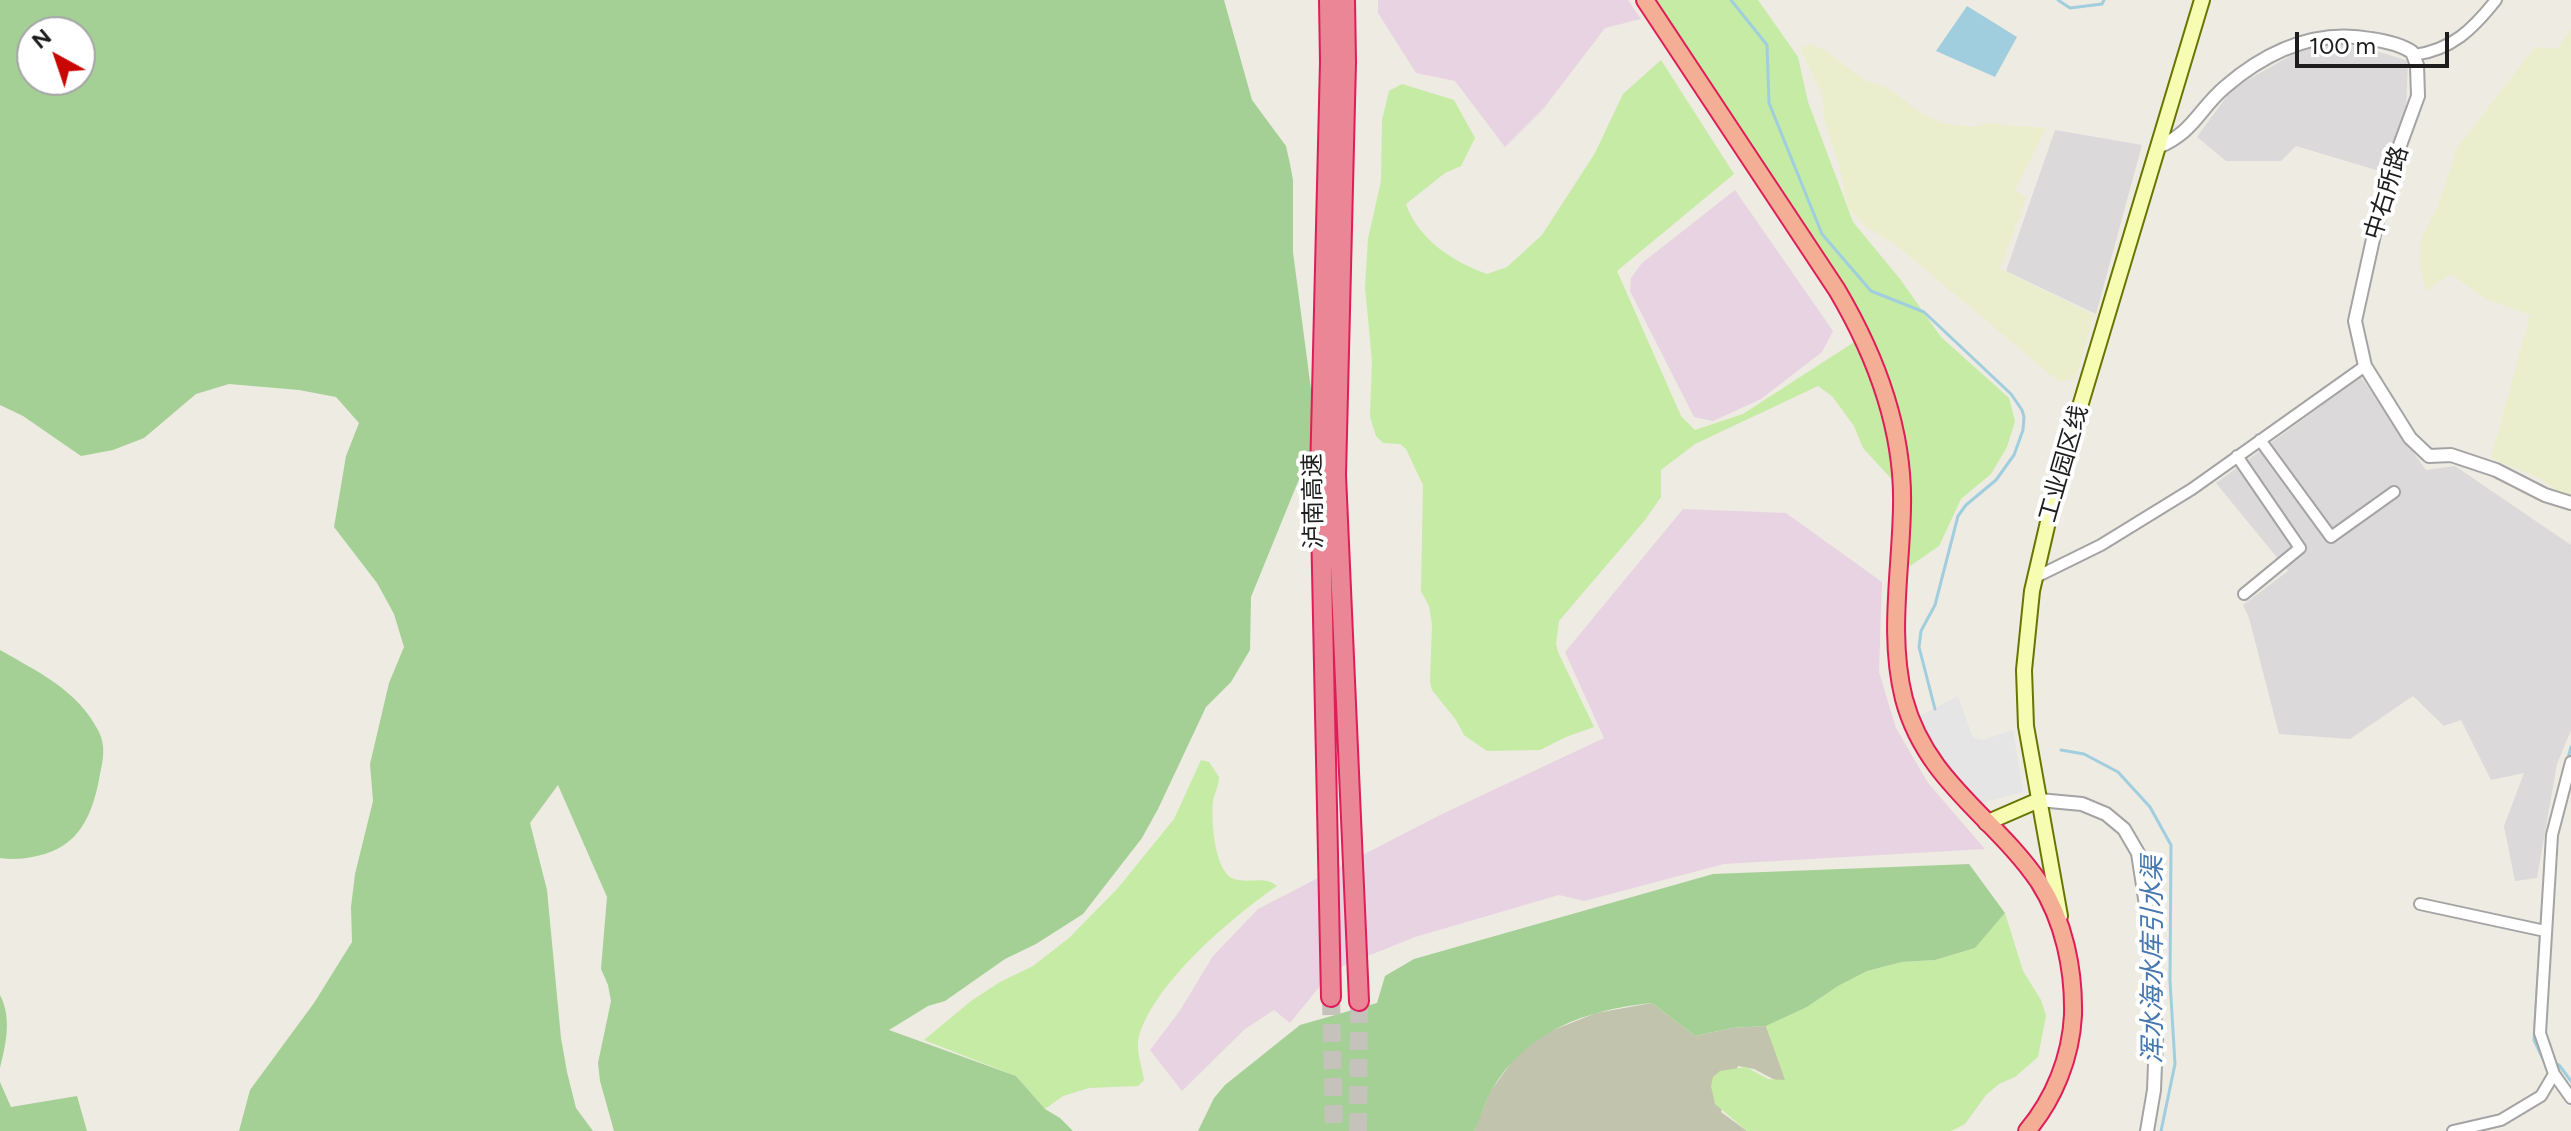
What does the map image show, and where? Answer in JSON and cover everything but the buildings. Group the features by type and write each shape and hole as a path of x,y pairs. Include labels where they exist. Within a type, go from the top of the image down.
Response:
{"highway":[{"name":"泸南高速","path":"1329,0 1320,475 1331,997"},
{"name":"泸南高速","path":"1345,0 1336,475 1359,1001"},
{"path":"1645,0 1837,290 1875,367 1892,417 1901,463 1902,507 1896,630 1904,697 1914,728 1931,760 1954,790 2019,857 2040,884 2064,939 2073,998 2070,1040 2058,1081 2027,1131"}],"main road":[{"name":"工业园区线","path":"2064,939 2027,742 2024,701 2027,627 2034,578 2057,483 2202,0"},
{"path":"1986,823 2039,800"}],"street":[{"path":"2158,147 2189,128 2214,97 2267,58 2316,38 2336,35 2380,40 2408,49 2414,55 2430,53 2449,46 2469,32 2496,0"},
{"name":"中右所路","path":"2414,55 2419,80 2418,96 2384,189 2355,321 2365,366 2410,438 2429,456 2451,455 2496,470 2545,495 2571,503"},
{"path":"2034,578 2101,545 2192,489 2365,366"},
{"path":"2260,440 2331,537 2394,492"},
{"path":"2237,456 2300,548 2244,594"},
{"path":"2571,762 2552,835 2542,930 2540,1033 2551,1066 2571,1098"},
{"path":"2039,800 2082,804 2106,814 2124,829 2138,853 2146,905 2156,1038 2154,1090 2147,1131"},
{"path":"2420,904 2542,930"},
{"path":"2453,1131 2501,1120 2541,1096 2551,1066"}],"shaded area":[{"path":"1378,0 1628,0 1641,19 1605,28 1544,108 1505,147 1455,81 1416,73 1378,13"},
{"path":"2571,29 2571,496 2565,496 2539,478 2491,458 2530,315 2484,298 2451,274 2426,291 2420,266 2421,239 2439,204 2457,148 2535,47 2557,49"},
{"path":"2348,42 2408,61 2406,108 2386,173 2296,146 2281,161 2226,161 2197,137 2233,88 2299,51"},
{"path":"1809,44 1825,50 1864,80 1888,88 1920,112 1945,124 1976,127 1985,123 2046,128 2015,190 2026,198 2000,269 2094,315 2075,379 2058,381 1896,245 1865,226 1848,208 1839,164 1825,123 1822,95 1800,48"},
{"path":"2055,130 2142,145 2096,314 2006,271"},
{"path":"1735,190 1833,331 1822,352 1761,399 1713,421 1694,417 1630,291 1631,278 1642,263"},
{"path":"2361,377 2426,470 2455,466 2571,545 2571,730 2557,764 2537,878 2515,881 2504,826 2524,773 2491,780 2461,720 2444,726 2413,696 2350,739 2279,734 2243,605 2288,571 2216,483"},
{"path":"1683,509 1786,513 1882,582 1879,672 1896,728 1928,783 1985,849 1724,864 1584,901 1559,895 1415,937 1333,970 1290,1023 1274,1010 1245,1029 1182,1091 1150,1050 1179,1012 1213,956 1258,909 1440,815 1604,738 1565,652"},
{"path":"1958,696 1973,738 1983,740 2013,730 2023,792 1970,806 1913,719"},
{"path":"1652,1003 1695,1036 1732,1028 1766,1026 1786,1080 1777,1081 1754,1069 1738,1066 1721,1112 1747,1131 1474,1131 1490,1092 1516,1056 1531,1043 1546,1033 1596,1013"}],"green space":[{"path":"0,0 1224,0 1252,100 1286,146 1290,164 1293,180 1293,252 1317,435 1251,597 1250,650 1231,682 1206,707 1142,838 1083,914 1036,944 1005,959 945,1001 928,1006 889,1030 1016,1076 1045,1109 1073,1131 614,1131 598,1063 611,1001 601,969 607,897 558,785 530,823 547,890 567,1072 576,1108 593,1131 239,1131 250,1090 314,1003 352,942 351,907 355,874 373,801 370,764 389,683 404,647 394,614 377,583 334,527 346,456 359,423 336,397 299,390 229,384 196,394 144,438 113,450 81,456 23,416 0,405"},
{"path":"1655,0 1758,0 1798,57 1808,102 1853,222 1900,279 1941,337 2009,398 2015,421 2007,447 1991,474 1961,499 1939,546 1910,566 1907,558 1911,515 1908,497 1863,448 1854,426 1832,396 1818,386 1695,444 1661,470 1661,497 1559,621 1558,652 1594,727 1540,750 1487,751 1464,735 1432,690 1432,624 1429,606 1421,591 1423,485 1406,449 1400,444 1383,443 1376,436 1370,417 1372,361 1365,287 1368,239 1381,181 1382,120 1389,91 1402,84 1454,100 1475,138 1461,166 1445,173 1406,204 1419,228 1438,248 1487,274 1507,267 1542,235 1595,153 1623,94 1661,60 1734,174 1617,271 1681,416 1695,430 1743,414 1865,335 1683,39 1664,18"},
{"path":"0,650 68,693 90,717 99,732 103,748 97,789 82,827 64,845 37,856 0,858"},
{"path":"1201,760 1209,762 1219,777 1213,802 1213,821 1215,845 1222,867 1234,879 1262,880 1277,886 1238,915 1197,952 1161,994 1148,1015 1138,1041 1144,1080 1138,1086 1089,1088 1063,1096 1045,1109 1016,1076 924,1040 971,1001 1033,966 1069,938 1118,888 1174,819"},
{"path":"1969,864 2005,913 1975,948 1935,960 1902,962 1867,971 1807,1007 1766,1026 1732,1028 1695,1036 1652,1003 1581,1018 1540,1039 1505,1070 1491,1091 1474,1131 1198,1131 1214,1098 1225,1085 1300,1025 1377,1003 1385,976 1414,959 1713,874"},
{"path":"2005,913 2023,971 2041,1000 2046,1016 2038,1057 2015,1077 1999,1084 1986,1095 1965,1124 1951,1131 1747,1131 1715,1104 1711,1086 1713,1077 1720,1071 1746,1067 1768,1079 1785,1080 1766,1026 1807,1007 1867,971 1902,962 1935,960 1975,948"},
{"path":"0,995 7,1022 0,1068"},
{"path":"0,1082 11,1107 77,1096 87,1131 0,1131"}],"water":[{"path":"1967,6 2017,37 1995,77 1936,51"}],"waterway":[{"name":"浑水海水库引水渠","path":"1731,0 1767,45 1769,103 1822,234 1871,291 1924,312 2011,394 2022,410 2023,430 2014,455 1996,480 1966,505 1958,516 1935,605 1921,631 1919,647 1935,709"},
{"name":"浑水海水库引水渠","path":"2058,0 2070,8 2102,4 2104,0"},
{"path":"2568,758 2571,747"},
{"name":"浑水海水库引水渠","path":"2061,750 2084,754 2118,772 2150,807 2171,845 2170,981 2175,1064 2161,1131"},
{"path":"2542,911 2534,1040 2544,1061"},
{"path":"2556,1064 2571,1081"}],"tunnel":[{"path":"1331,997 1334,1131"},
{"path":"1358,1131 1359,1001"}]}
